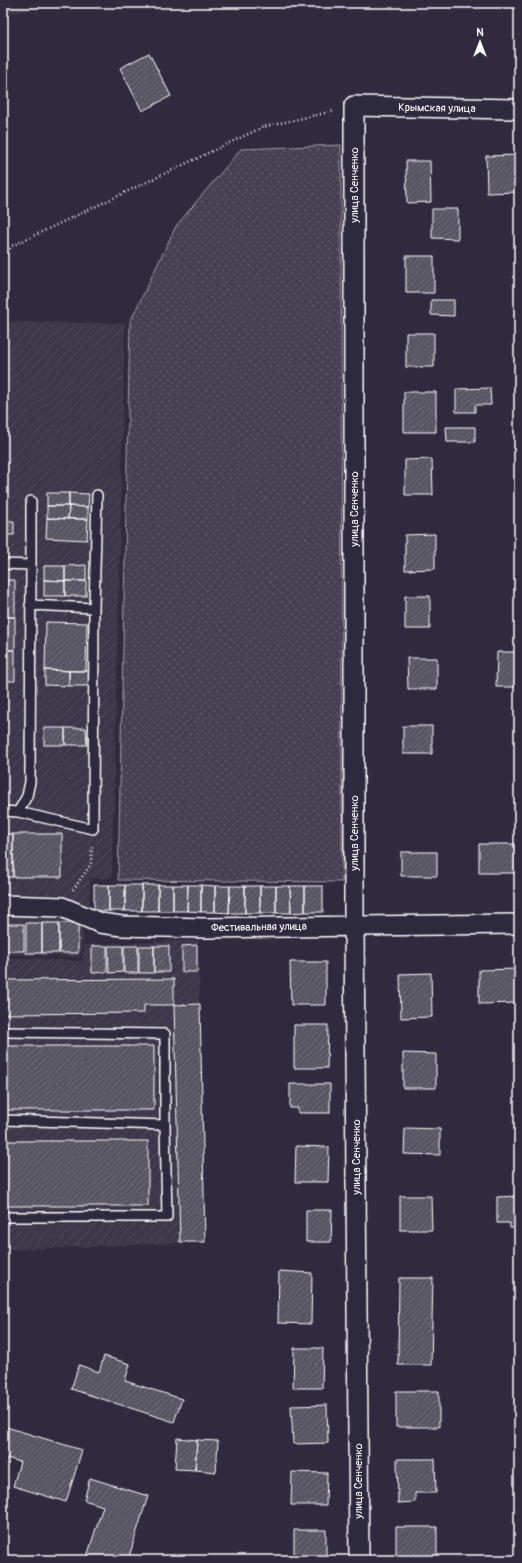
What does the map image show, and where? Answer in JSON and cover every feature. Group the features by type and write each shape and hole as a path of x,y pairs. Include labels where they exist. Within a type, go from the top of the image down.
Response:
{"street":[{"name":"Крымская улица","path":"354,106 519,109"},
{"name":"улица Сенченко","path":"354,106 354,926 359,1560"},
{"name":"Фестивальная улица","path":"3,905 62,907 100,923 122,926 213,928 519,924"}],"lane":[{"path":"3,811 18,812 93,829 94,608 97,495"},
{"path":"18,812 27,796 31,772 31,502"},
{"path":"3,564 31,565"},
{"path":"30,605 94,608"},
{"path":"3,1032 165,1034 167,1217 3,1217"},
{"path":"3,1120 165,1124"}],"path":[{"path":"3,259 12,246 263,127 354,106"},
{"path":"62,907 91,864 93,829"}],"shaded area":[{"path":"3,3 66,3 3,15"},
{"path":"341,145 342,882 118,880 130,322 176,226 241,149"},
{"path":"3,322 125,323 112,878 90,878 89,925 82,927 83,940 80,957 3,954"},
{"path":"198,940 205,1242 3,1250 3,957 82,961 84,945"}],"building":[{"path":"149,53 171,96 142,111 120,68"},
{"path":"519,155 519,192 487,193 486,156"},
{"path":"406,161 430,161 431,202 407,203"},
{"path":"432,209 458,209 458,239 432,238"},
{"path":"406,256 434,256 434,293 406,293"},
{"path":"431,300 454,300 454,316 431,315"},
{"path":"406,333 434,333 434,367 406,367"},
{"path":"490,388 491,405 475,405 475,412 456,412 456,389"},
{"path":"404,392 436,392 436,432 404,432"},
{"path":"446,427 475,427 475,442 447,442"},
{"path":"432,459 433,495 405,495 405,460"},
{"path":"47,493 69,493 69,506 47,506"},
{"path":"69,493 89,494 88,507 69,506"},
{"path":"47,506 69,506 68,519 47,518"},
{"path":"69,506 88,507 88,519 68,519"},
{"path":"47,518 88,519 87,540 46,538"},
{"path":"3,521 14,521 14,535 3,535"},
{"path":"435,534 435,569 405,570 405,535"},
{"path":"86,565 86,581 65,581 65,566"},
{"path":"44,566 65,566 65,581 44,580"},
{"path":"3,580 15,580 15,617 3,617"},
{"path":"44,580 65,581 65,596 44,596"},
{"path":"65,581 86,581 86,596 65,596"},
{"path":"405,596 430,596 430,629 405,629"},
{"path":"3,617 15,617 15,650 3,650"},
{"path":"46,622 87,623 86,671 45,670"},
{"path":"3,650 15,650 15,681 3,681"},
{"path":"497,652 519,652 519,687 496,687"},
{"path":"407,658 437,658 437,689 408,689"},
{"path":"45,670 69,671 69,686 45,685"},
{"path":"69,671 90,671 90,686 69,686"},
{"path":"403,726 432,726 432,754 403,754"},
{"path":"44,728 65,728 65,745 44,745"},
{"path":"65,728 86,728 87,745 65,745"},
{"path":"3,834 13,834 13,877 3,877"},
{"path":"13,834 62,834 62,877 13,877"},
{"path":"479,844 519,844 519,873 479,873"},
{"path":"401,852 437,852 437,876 401,876"},
{"path":"94,885 109,885 109,911 94,911"},
{"path":"109,885 125,885 125,911 109,911"},
{"path":"125,885 142,885 142,911 125,911"},
{"path":"142,885 158,885 158,911 142,911"},
{"path":"158,885 173,885 173,911 158,911"},
{"path":"173,885 188,885 187,911 173,911"},
{"path":"188,885 201,885 201,912 187,911"},
{"path":"201,885 215,886 215,912 201,912"},
{"path":"215,886 230,886 229,913 215,912"},
{"path":"230,886 245,886 245,913 229,913"},
{"path":"245,886 260,886 260,913 245,913"},
{"path":"260,886 276,886 276,913 260,913"},
{"path":"276,886 290,886 291,913 276,913"},
{"path":"290,886 305,886 305,912 291,913"},
{"path":"305,886 323,886 323,912 305,912"},
{"path":"26,923 42,923 42,953 26,953"},
{"path":"42,923 59,923 59,953 42,953"},
{"path":"59,923 78,923 78,953 59,953"},
{"path":"3,924 24,924 24,951 3,951"},
{"path":"197,945 197,972 182,972 182,946"},
{"path":"92,946 107,946 107,972 92,973"},
{"path":"108,946 123,946 123,972 109,973"},
{"path":"124,946 138,946 138,973 124,973"},
{"path":"139,946 154,946 154,973 139,973"},
{"path":"154,946 169,946 169,972 154,972"},
{"path":"290,962 326,962 326,1005 291,1005"},
{"path":"518,969 519,1003 479,1004 479,970"},
{"path":"431,973 432,1017 401,1018 400,974"},
{"path":"174,979 174,1005 144,1005 144,1013 3,1014 3,980"},
{"path":"200,1004 205,1242 180,1242 174,1005"},
{"path":"294,1025 328,1025 327,1068 294,1068"},
{"path":"3,1046 154,1046 154,1110 3,1110"},
{"path":"403,1053 436,1054 436,1088 403,1088"},
{"path":"290,1084 330,1084 330,1113 298,1113 298,1108 290,1108"},
{"path":"405,1128 440,1129 440,1155 404,1154"},
{"path":"3,1141 148,1141 148,1206 3,1206"},
{"path":"296,1146 329,1147 328,1182 295,1182"},
{"path":"400,1196 431,1196 432,1230 400,1230"},
{"path":"519,1196 519,1228 510,1228 510,1223 497,1223 497,1197"},
{"path":"306,1210 332,1210 331,1242 306,1242"},
{"path":"279,1271 312,1273 311,1324 278,1323"},
{"path":"399,1278 433,1278 431,1365 398,1365"},
{"path":"294,1348 323,1348 322,1388 293,1388"},
{"path":"104,1356 130,1364 125,1381 182,1399 174,1422 71,1389 79,1365 99,1372"},
{"path":"396,1391 439,1391 439,1427 396,1427"},
{"path":"327,1405 328,1443 293,1444 291,1406"},
{"path":"3,1426 82,1450 66,1502 13,1486 20,1462 7,1458 3,1471"},
{"path":"177,1438 197,1440 195,1470 175,1469"},
{"path":"197,1440 218,1441 216,1472 195,1470"},
{"path":"397,1459 435,1459 436,1493 415,1493 415,1502 398,1503"},
{"path":"292,1472 327,1473 326,1505 291,1505"},
{"path":"90,1478 148,1496 128,1560 86,1560 103,1506 84,1500"},
{"path":"396,1527 437,1527 437,1560 396,1560"},
{"path":"294,1530 326,1530 326,1558 313,1557 313,1560 294,1560"}]}
